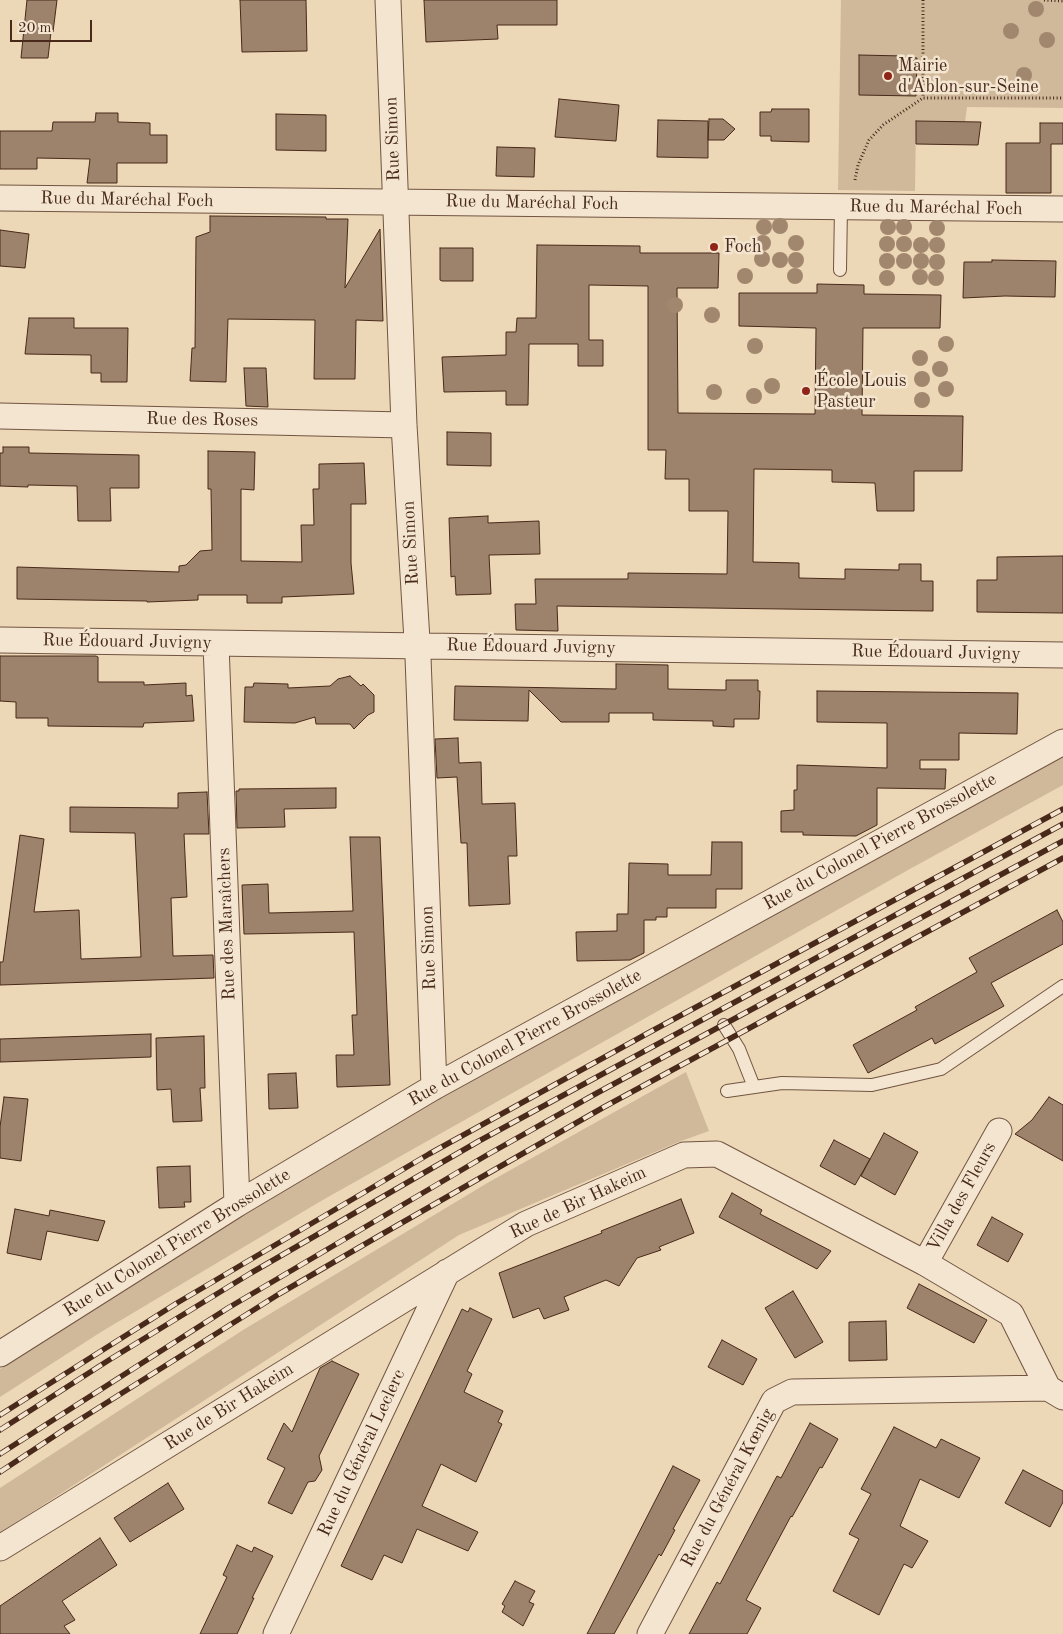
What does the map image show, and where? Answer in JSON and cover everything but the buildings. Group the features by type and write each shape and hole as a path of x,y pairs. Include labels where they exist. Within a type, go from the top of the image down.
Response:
{"street":[{"name":"Rue Simon","path":"388,0 404,424 418,646 434,1087"},
{"name":"Rue du Maréchal Foch","path":"0,198 1063,210"},
{"name":"Rue des Roses","path":"0,416 404,424"},
{"name":"Rue Édouard Juvigny","path":"0,640 1063,655"},
{"name":"Rue des Maraîchers","path":"216,644 237,1204"},
{"name":"Rue du Colonel Pierre Brossolette","path":"0,1354 237,1204 434,1087 1063,742"},
{"name":"Villa des Fleurs","path":"925,1263 999,1131"},
{"name":"Rue de Bir Hakeim","path":"0,1548 526,1224 684,1155 717,1154 925,1263 1011,1314 1055,1393"},
{"name":"Rue du Général Leclerc","path":"276,1634 447,1272"},
{"name":"Rue du Général Kœnig","path":"650,1634 774,1401 792,1392 1055,1393"}],"lane":[{"path":"840,270 845,207"},
{"path":"727,1091 782,1083 872,1085 941,1069 1063,986"},
{"path":"724,1025 739,1049 754,1087"}],"path":[{"path":"923,0 923,98"},
{"path":"1044,0 1063,1"},
{"path":"845,207 858,165 869,140 883,125 923,98 1063,98"}],"shaded area":[{"path":"841,0 1063,0 1063,108 967,107 965,122 916,121 915,191 838,190"},
{"path":"1063,757 1063,785 908,870 321,1201 101,1332 0,1397 0,1369 128,1285 387,1127"},
{"path":"686,1072 709,1131 681,1141 459,1235 0,1533 0,1488 243,1330 489,1182"}],"railway":[{"path":"0,1415 177,1303 429,1154 650,1032 1063,809"},
{"path":"0,1430 109,1360 251,1273 479,1141 1063,824"},
{"path":"0,1454 228,1308 487,1155 597,1093 1063,841"},
{"path":"0,1472 279,1294 384,1233 604,1107 1063,858"}],"place":[{"name":"Mairie d'Ablon-sur-Seine","path":"888,76"},
{"name":"Foch","path":"714,247"},
{"name":"École Louis Pasteur","path":"806,391"}]}
